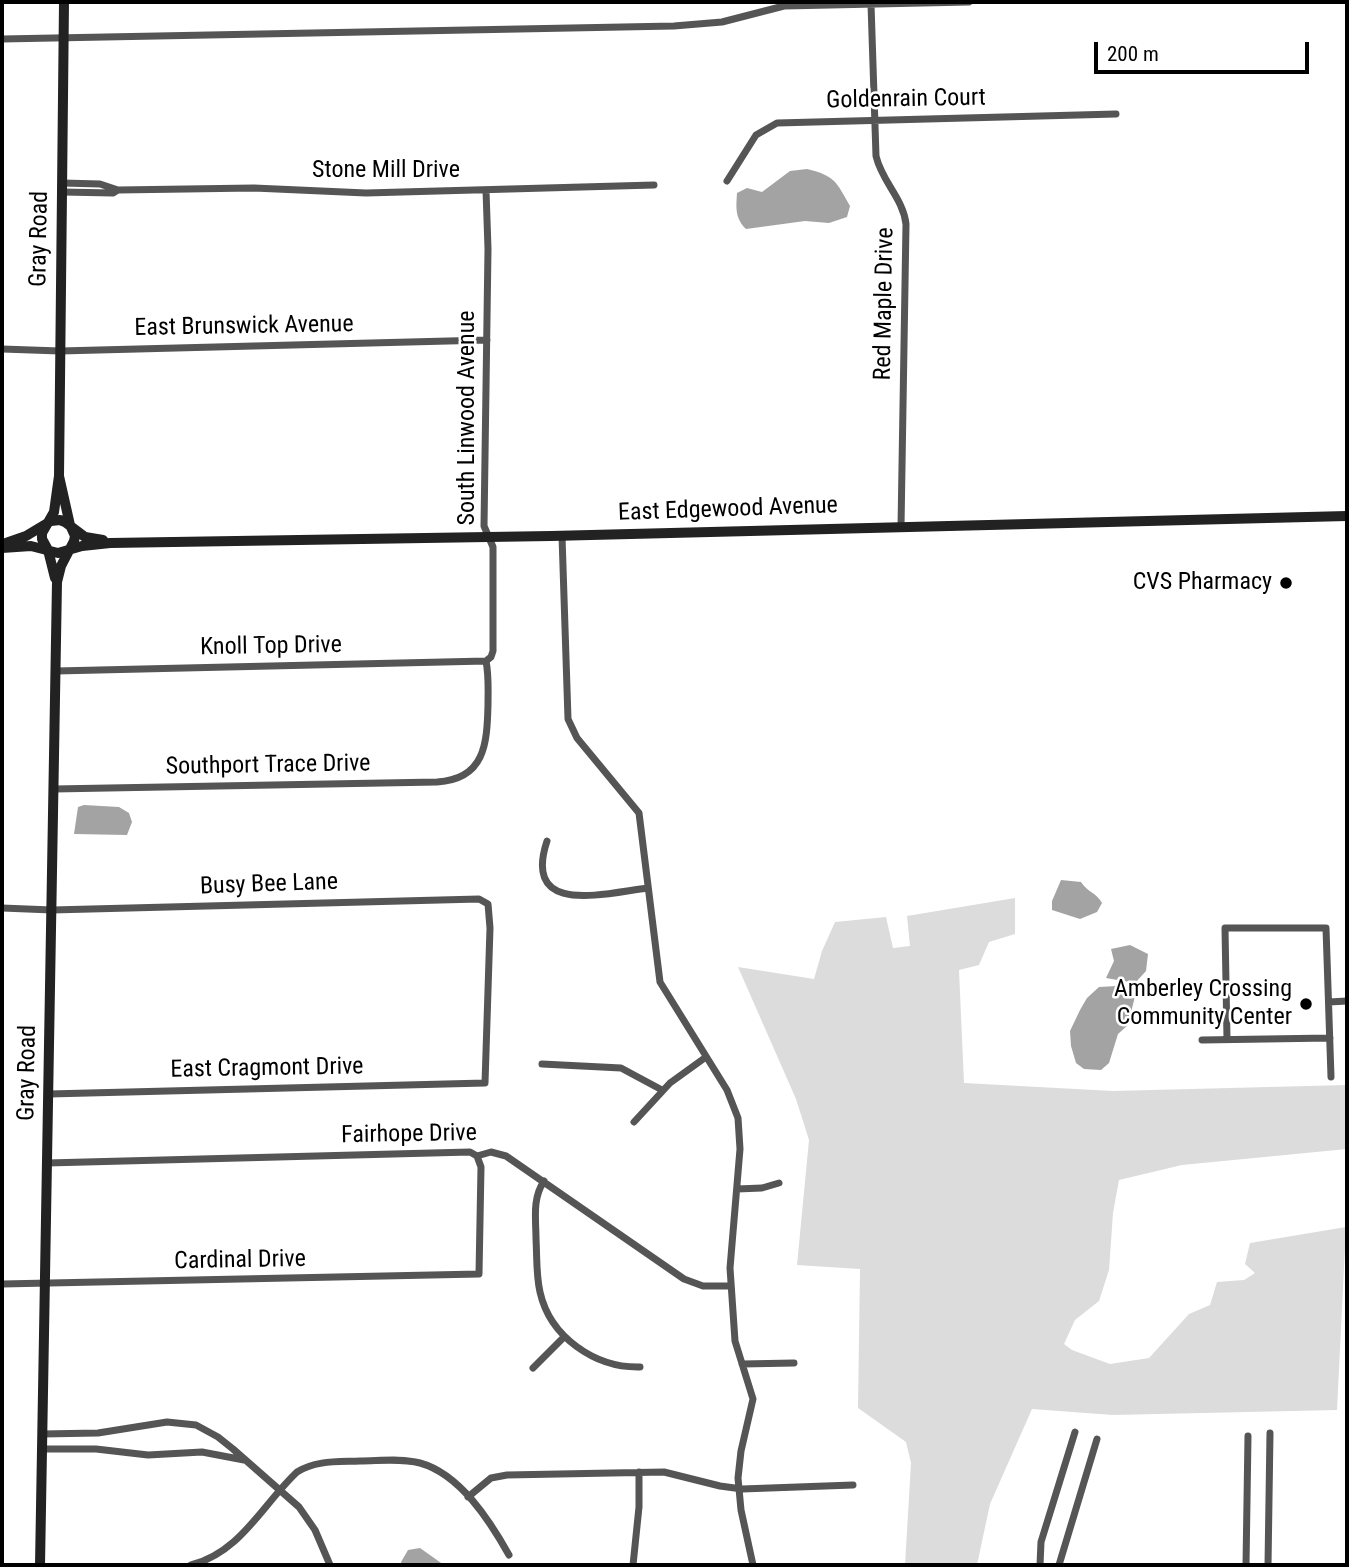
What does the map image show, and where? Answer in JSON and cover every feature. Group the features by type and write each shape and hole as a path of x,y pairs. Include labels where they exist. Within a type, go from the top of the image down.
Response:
{"street":[{"name":"Gray Road","path":"46,524 56,507 59,476 64,2"},
{"path":"2,39 674,26 722,22 784,6 970,2"},
{"name":"Red Maple Drive","path":"871,4 874,120 878,163 883,176 902,204 906,224 901,527"},
{"name":"Goldenrain Court","path":"727,181 750,143 764,128 784,122 1116,114"},
{"name":"Stone Mill Drive","path":"62,188 100,184 118,190 244,188 351,193 654,186"},
{"name":"South Linwood Avenue","path":"476,764 484,749 487,734 486,661 493,651 493,547 484,526 486,190"},
{"name":"East Brunswick Avenue","path":"2,349 60,351 487,340"},
{"name":"Gray Road","path":"59,476 70,525"},
{"name":"East Edgewood Avenue","path":"68,551 110,543 562,536 1347,516"},
{"path":"60,520 70,525 75,536 68,551 58,554 31,546 2,546 60,520"},
{"path":"46,524 41,539 48,550"},
{"name":"East Edgewood Avenue","path":"70,525 85,537 107,540 110,543"},
{"path":"562,536 568,719 577,738 639,813 660,982 727,1090 737,1118 740,1146 730,1260 731,1286 736,1342 753,1404 740,1458 738,1489 753,1565"},
{"name":"Gray Road","path":"40,1565 57,582 48,550"},
{"name":"Gray Road","path":"57,582 68,551"},
{"name":"Knoll Top Drive","path":"56,671 486,661"},
{"name":"Southport Trace Drive","path":"54,789 437,782 459,778 476,764"},
{"path":"547,841 541,858 544,879 558,893 573,897 648,888"},
{"name":"Busy Bee Lane","path":"2,908 52,910 479,899 486,901 490,928 485,1083"},
{"path":"1227,1039 1225,928 1326,928 1331,1076"},
{"path":"1329,1002 1347,1001"},
{"path":"1202,1040 1330,1038"},
{"path":"634,1122 662,1090 706,1057"},
{"path":"542,1064 621,1068 662,1090"},
{"name":"East Cragmont Drive","path":"49,1094 485,1083"},
{"name":"Fairhope Drive","path":"47,1163 470,1152 477,1156 491,1152 501,1154 544,1181 684,1279 703,1286 731,1286"},
{"name":"Cardinal Drive","path":"2,1284 479,1274 481,1167 477,1156"},
{"path":"544,1181 536,1203 538,1283 545,1309 564,1337 586,1353 611,1363 640,1367"},
{"path":"737,1189 762,1188 779,1183"},
{"path":"533,1368 564,1337"},
{"path":"742,1364 794,1363"},
{"path":"42,1434 98,1433 178,1423 196,1425 218,1437 303,1512 330,1565"},
{"path":"1040,1565 1041,1542 1075,1432"},
{"path":"1268,1565 1270,1433"},
{"path":"1246,1565 1248,1436"},
{"path":"1059,1565 1097,1439"},
{"path":"42,1449 110,1450 148,1455 202,1452 244,1460"},
{"path":"191,1565 215,1556 232,1545 297,1472 315,1463 407,1460 444,1474 490,1521 509,1555"},
{"path":"633,1565 639,1507 639,1472"},
{"path":"468,1497 491,1478 507,1475 671,1473 738,1489 853,1485"}],"shaded area":[{"path":"807,169 824,174 838,185 850,206 847,217 829,223 805,221 746,229 742,225 738,217 737,193 747,188 762,192 790,171"},
{"path":"78,807 119,807 129,813 132,822 127,835 74,834"},
{"path":"1061,880 1081,882 1102,903 1097,912 1080,919 1052,910 1052,901"},
{"path":"1015,898 1015,934 989,942 979,965 959,970 964,1083 1113,1091 1347,1085 1347,1149 1182,1165 1119,1180 1113,1213 1109,1270 1099,1301 1075,1320 1064,1344 1072,1350 1110,1364 1149,1358 1189,1314 1210,1305 1217,1282 1244,1280 1255,1273 1245,1264 1250,1243 1346,1227 1337,1410 1113,1415 1032,1409 990,1504 977,1565 905,1565 911,1463 906,1442 858,1408 860,1269 797,1265 809,1140 796,1099 738,967 814,979 822,951 835,922 886,917 893,948 910,946 907,916"},
{"path":"1130,945 1148,954 1146,971 1135,983 1106,978 1114,961 1111,949"},
{"path":"1117,986 1130,990 1135,996 1128,1025 1118,1034 1109,1063 1101,1070 1084,1069 1076,1063 1070,1031 1087,998 1099,987"},
{"path":"420,1548 444,1565 402,1565 408,1550"}],"place":[{"name":"CVS Pharmacy","path":"1286,583"},
{"name":"Amberley Crossing Community Center","path":"1306,1004"}]}
